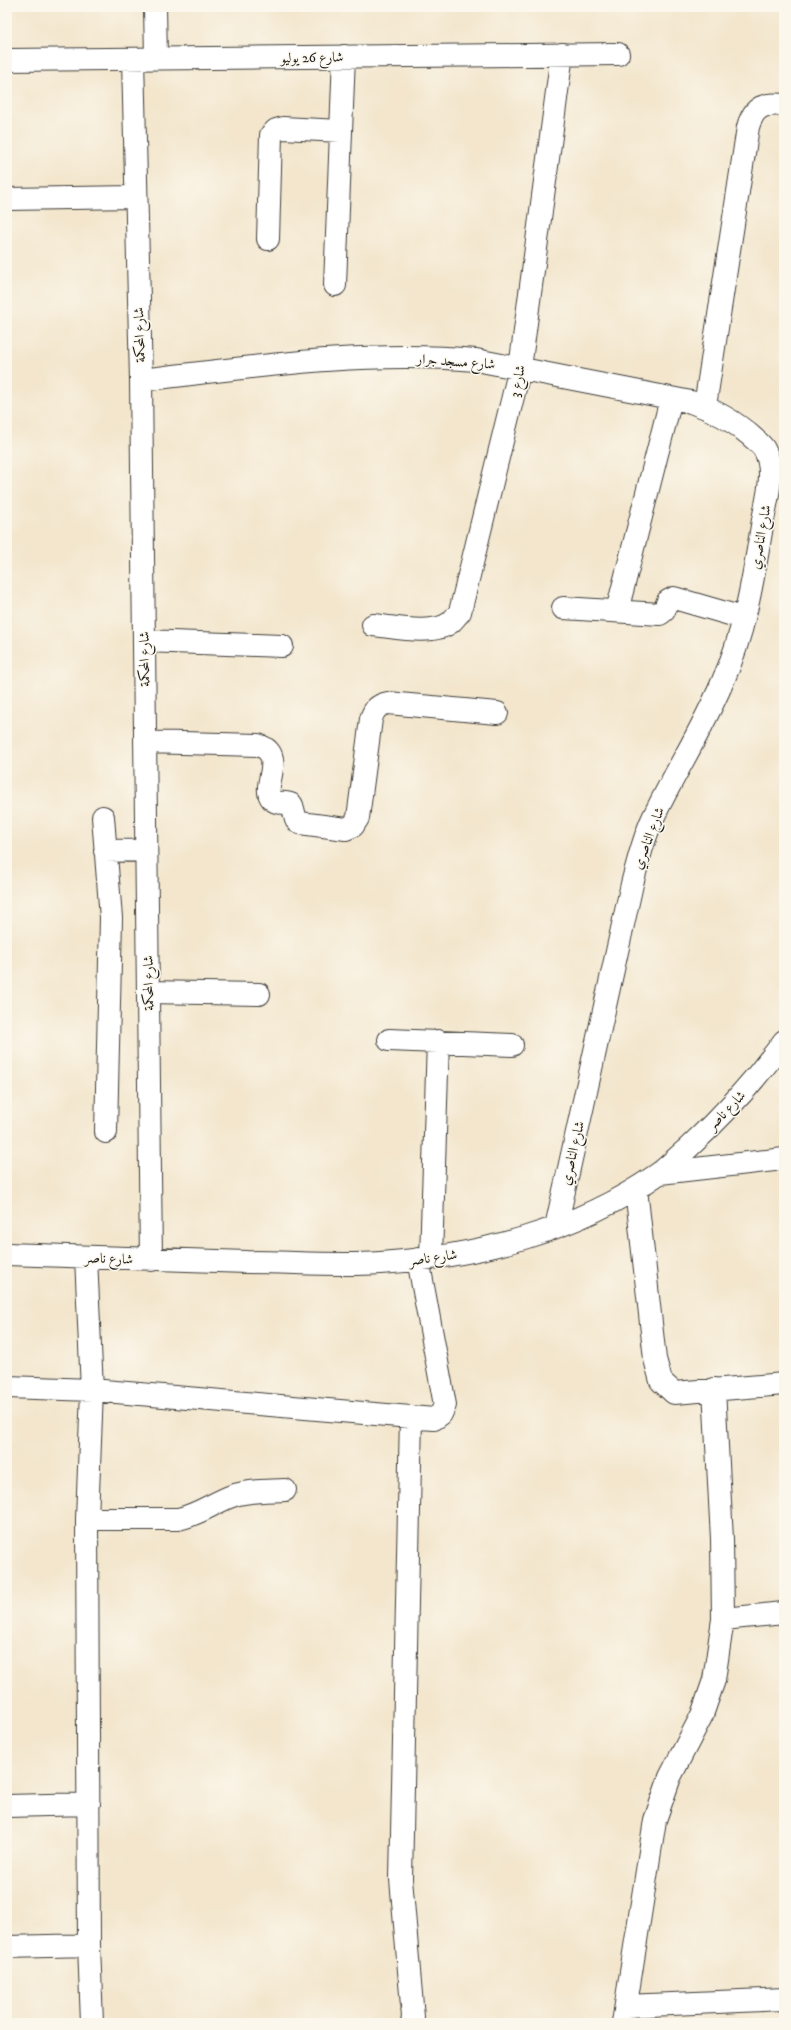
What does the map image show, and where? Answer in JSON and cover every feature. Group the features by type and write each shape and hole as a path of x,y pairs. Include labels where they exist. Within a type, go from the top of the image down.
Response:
{"street":[{"path":"155,7 156,58"},
{"name":"شارع 3","path":"373,625 426,630 439,628 451,622 460,612 520,368 562,54"},
{"name":"شارع 26 يوليو","path":"7,60 618,54"},
{"path":"335,284 344,56"},
{"name":"شارع المحكمة","path":"133,59 141,380 151,1260"},
{"path":"705,406 748,127 751,116 759,108 770,104 784,105"},
{"path":"268,239 271,135 276,130 283,128 340,131"},
{"path":"7,199 136,197"},
{"name":"شارع مسجد جرار","path":"141,380 306,361 343,359 446,358 476,360 692,402 705,406 737,424 764,448 769,462"},
{"path":"617,611 671,399"},
{"name":"شارع الناصري","path":"556,1227 632,884 641,850 653,818 723,683 734,652 755,568 768,494 769,462"},
{"path":"563,608 660,614 664,611 668,601 674,598 743,618"},
{"path":"144,640 282,646"},
{"path":"145,742 258,745 264,747 269,751 272,757 270,792 272,800 292,805 296,820 300,823 346,829 353,826 358,818 371,719 373,711 380,705 388,703 497,713"},
{"path":"103,817 111,938 106,1132"},
{"path":"105,851 146,850"},
{"path":"148,992 259,994"},
{"path":"389,1040 512,1045"},
{"path":"7,1387 92,1390 434,1419 442,1414 445,1405 424,1258 438,1041"},
{"name":"شارع ناصر","path":"7,1254 151,1260 378,1263 477,1250 531,1236 583,1217 636,1189 660,1173 710,1128 755,1080 784,1041"},
{"path":"660,1173 784,1159"},
{"path":"636,1189 655,1359 661,1381 674,1393 784,1384"},
{"path":"86,1257 92,1390 87,1519 89,1945 92,2023"},
{"path":"714,1389 722,1539 723,1619 714,1680 702,1715 670,1777 655,1820 624,2015 784,1999"},
{"path":"411,1417 400,1879 413,2017 412,2023"},
{"path":"87,1519 178,1519 192,1517 232,1496 245,1492 285,1490"},
{"path":"723,1619 784,1613"},
{"path":"7,1806 89,1804"},
{"path":"7,1947 89,1945"}]}
